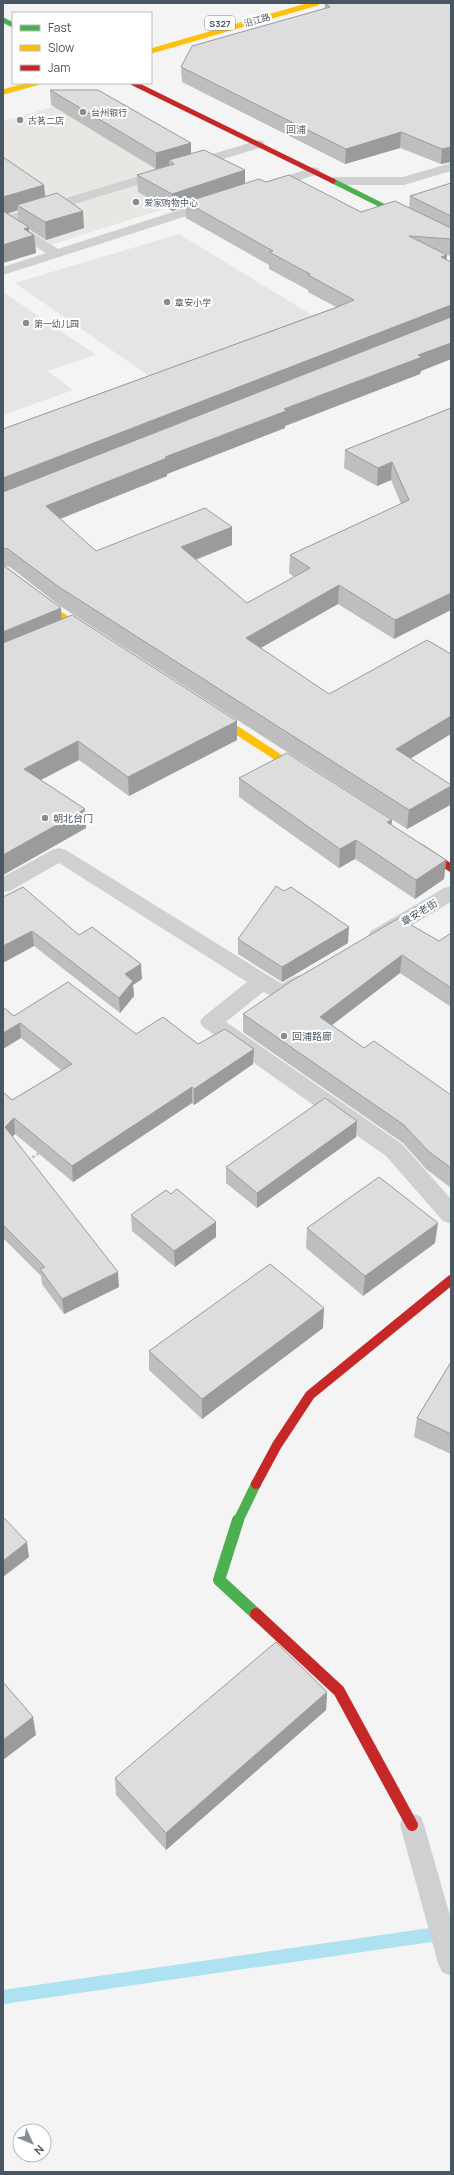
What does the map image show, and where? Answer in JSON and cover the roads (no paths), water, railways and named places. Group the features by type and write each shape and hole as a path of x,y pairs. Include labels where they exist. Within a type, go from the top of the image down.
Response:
{"street":[{"name":"沿江路","path":"152,42 289,3"},
{"name":"沿江路","path":"152,51 317,3"},
{"path":"3,20 12,24"},
{"path":"3,92 32,84"},
{"path":"134,84 334,180 451,240"},
{"path":"3,220 259,144"},
{"path":"334,180 404,180 451,166"},
{"path":"254,190 314,171"},
{"path":"3,272 224,200"},
{"path":"3,220 57,254"},
{"path":"3,572 53,611 96,638"},
{"path":"201,707 312,779"},
{"path":"411,842 451,868"},
{"path":"3,886 59,854 282,994 316,973"},
{"name":"章安老街","path":"363,945 451,892"},
{"path":"262,981 211,1022 394,1150 451,1215"},
{"path":"412,1825 339,1691 219,1580 241,1512 276,1444 310,1395 451,1280"}],"lane":[{"path":"63,632 76,626"},
{"path":"412,1825 451,1962"}],"waterway":[{"path":"3,1997 451,1932"}],"place":[{"name":"台州银行","path":"83,112"},
{"name":"古茗二店","path":"20,120"},
{"name":"爱家购物中心","path":"136,202"},
{"name":"章安小学","path":"167,302"},
{"name":"第一幼儿园","path":"26,323"},
{"name":"朝北台门","path":"45,818"},
{"name":"回浦路廊","path":"284,1036"}],"district":[{"name":"回浦","path":"296,129"}]}
